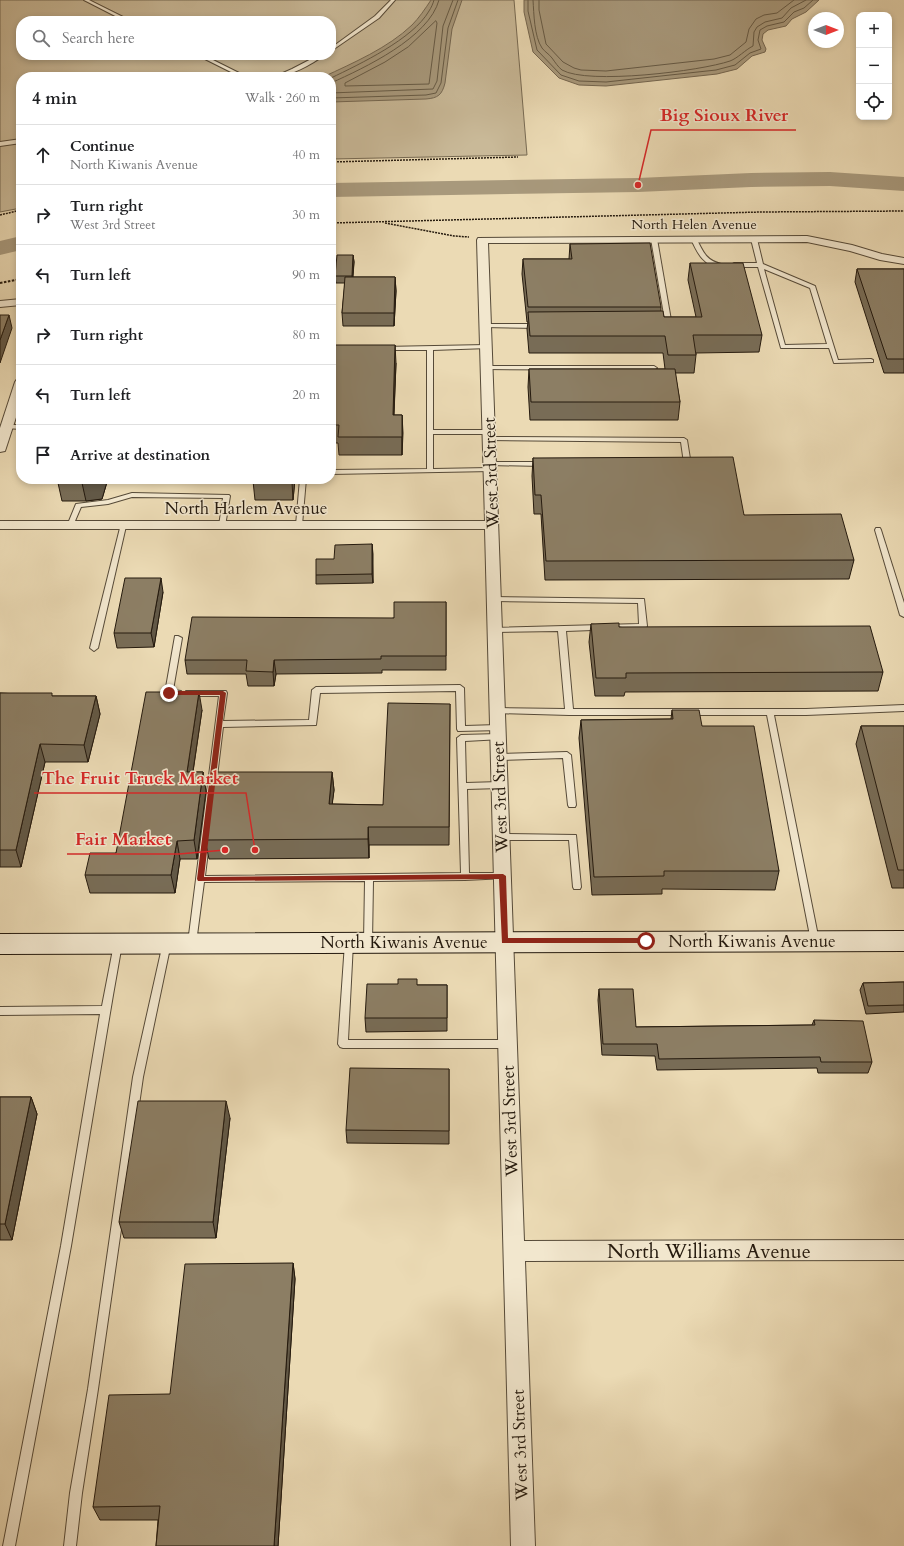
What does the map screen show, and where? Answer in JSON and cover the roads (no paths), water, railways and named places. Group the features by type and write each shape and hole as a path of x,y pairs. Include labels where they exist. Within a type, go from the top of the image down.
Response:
{"main road":[{"name":"North Kiwanis Avenue","path":"0,944 504,941 904,941"}],"street":[{"name":"North Helen Avenue","path":"482,240 807,239 880,257 904,261"},
{"name":"West 3rd Street","path":"482,240 495,599 523,1546"},
{"path":"0,304 16,302"},
{"path":"0,448 6,427 16,407"},
{"name":"North Harlem Avenue","path":"0,525 492,525"},
{"name":"North Williams Avenue","path":"514,1251 904,1250"}],"lane":[{"path":"86,0 119,16"},
{"path":"336,46 377,17 393,0"},
{"path":"210,60 235,72"},
{"path":"289,72 313,60"},
{"path":"0,144 16,142"},
{"path":"654,239 670,326 662,326"},
{"path":"694,239 704,258 710,264 760,265 812,287 836,362 871,361"},
{"path":"754,239 783,347 831,346"},
{"path":"485,326 547,326"},
{"path":"377,348 486,347"},
{"path":"430,348 430,471"},
{"path":"487,368 654,368"},
{"path":"6,427 16,427"},
{"path":"430,432 684,440 688,465 680,465"},
{"path":"336,472 430,471 546,464"},
{"path":"299,525 303,484"},
{"path":"70,526 78,505 108,502 132,495 227,496 222,526"},
{"path":"94,648 123,526"},
{"path":"878,530 904,615"},
{"path":"495,599 640,602 643,626 495,630"},
{"path":"562,628 569,712"},
{"path":"178,638 169,693 223,693 192,943"},
{"path":"219,724 313,723 316,690 460,688 461,729 498,726 569,712 806,712 904,708"},
{"path":"770,712 815,941"},
{"path":"465,877 461,738 498,726"},
{"path":"499,757 567,755 572,805"},
{"path":"462,786 500,785"},
{"path":"502,837 573,837 577,887"},
{"path":"200,879 503,876"},
{"path":"369,877 343,1044 507,1044"},
{"path":"9,1546 66,1246 118,944"},
{"path":"70,1546 76,1493 93,1389 138,1077 167,944"},
{"path":"0,1011 106,1010"}],"water":[{"path":"431,0 462,0 452,29 445,83 441,93 434,98 426,99 336,102 336,72 333,72 392,41 415,22"},
{"path":"524,0 819,0 806,12 792,19 786,26 768,30 763,34 762,40 766,49 765,52 752,56 737,69 717,74 606,86 579,85 559,78 533,52 524,12"}],"waterway":[{"path":"336,190 638,185 751,180 830,179 904,184"},
{"path":"0,248 16,244"}],"place":[{"name":"Big Sioux River","path":"638,185"},
{"name":"Fair Market","path":"225,850"},
{"name":"The Fruit Truck Market","path":"255,850"}]}
